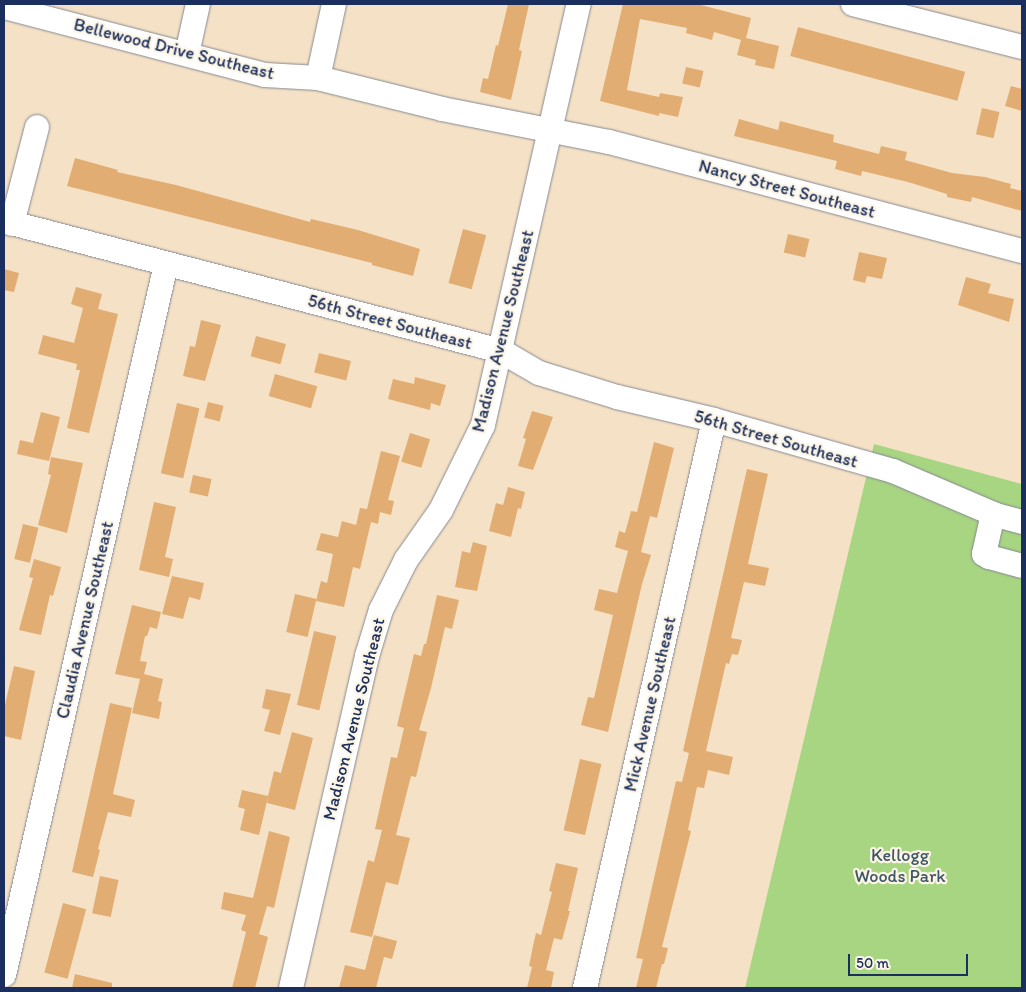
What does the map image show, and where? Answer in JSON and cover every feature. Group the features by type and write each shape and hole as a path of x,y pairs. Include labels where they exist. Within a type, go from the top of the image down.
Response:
{"street":[{"path":"186,54 198,4"},
{"path":"318,78 334,4"},
{"name":"Madison Avenue Southeast","path":"291,988 368,656 381,610 406,560 441,510 483,425 579,4"},
{"path":"853,4 1022,48"},
{"name":"Bellewood Drive Southeast","path":"4,7 51,11 186,54 265,75 318,78 442,109 551,132"},
{"path":"8,222 36,126"},
{"name":"Nancy Street Southeast","path":"551,132 609,142 1022,251"},
{"name":"56th Street Southeast","path":"8,222 501,351 539,374 617,397 714,420 886,470 893,470 993,514 1022,522"},
{"name":"Claudia Avenue Southeast","path":"4,976 166,264"},
{"name":"Mick Avenue Southeast","path":"585,988 714,420"},
{"path":"993,514 984,554 1022,566"}],"green space":[{"name":"Kellogg Woods Park","path":"874,444 1022,484 1022,988 745,988"}],"building":[{"path":"508,4 529,4 519,50 522,51 511,100 480,92 483,78 488,79"},
{"path":"623,4 697,4 751,18 746,38 779,46 774,69 755,65 756,60 737,55 741,40 714,32 712,40 686,33 687,28 640,19 627,90 659,97 660,93 683,97 678,117 659,113 659,116 600,101"},
{"path":"798,27 965,72 957,101 790,56"},
{"path":"686,67 704,71 700,88 682,84"},
{"path":"1011,86 1022,89 1022,111 1005,106"},
{"path":"982,108 1000,112 993,138 976,134"},
{"path":"739,119 778,130 780,121 834,135 833,142 879,154 881,146 907,152 905,160 952,173 985,177 1011,184 1010,188 1022,191 1022,211 972,197 971,202 947,197 947,194 908,182 862,171 861,176 835,169 837,161 734,136"},
{"path":"75,158 118,170 117,172 176,185 310,222 311,219 358,230 420,249 413,276 372,265 372,263 67,186"},
{"path":"463,229 486,235 472,289 449,283"},
{"path":"788,234 809,239 805,257 784,253"},
{"path":"859,252 887,258 882,279 867,276 865,283 853,280"},
{"path":"4,269 19,273 14,292 4,290"},
{"path":"966,277 991,284 988,293 1014,299 1009,322 958,305"},
{"path":"76,287 102,294 98,309 118,314 89,433 67,428 80,370 76,370 77,364 38,354 43,335 74,343 83,308 71,304"},
{"path":"201,320 221,325 205,381 183,376 190,346 195,347"},
{"path":"256,336 286,344 281,364 251,356"},
{"path":"319,353 351,361 346,380 314,372"},
{"path":"275,374 317,386 311,408 269,396"},
{"path":"415,377 446,385 440,406 431,403 430,410 388,399 393,379 414,384"},
{"path":"208,402 224,406 220,421 204,418"},
{"path":"177,403 199,408 183,478 161,473"},
{"path":"532,411 553,417 533,470 518,466 526,439 523,438"},
{"path":"41,412 60,417 49,461 17,454 20,440 33,443"},
{"path":"410,433 430,439 421,468 401,462"},
{"path":"654,442 674,448 657,518 650,516 641,552 651,555 642,584 608,732 581,725 588,697 594,698 613,615 594,610 599,589 617,593 628,551 615,547 619,531 625,533 631,511 637,512"},
{"path":"381,451 400,456 388,500 394,501 391,515 380,512 378,524 371,522 360,569 353,567 344,607 316,601 321,581 327,583 333,554 316,550 321,533 338,537 342,521 356,525 360,508 367,509"},
{"path":"51,457 83,463 67,533 38,525 51,475 48,474"},
{"path":"747,469 768,474 748,564 769,568 765,586 744,582 731,638 742,640 738,655 732,654 729,664 726,663 706,751 733,757 729,775 708,770 704,788 697,787 688,830 691,831 662,947 668,948 664,964 662,964 656,988 636,988 643,959 636,958 676,781 682,782 689,753 683,751"},
{"path":"193,475 212,479 208,497 189,493"},
{"path":"508,487 525,492 521,509 518,508 511,537 489,531 496,503 503,505"},
{"path":"154,502 176,507 165,557 173,559 169,577 139,570"},
{"path":"23,524 39,528 30,563 14,559"},
{"path":"473,542 487,546 477,591 455,587 462,551 470,553"},
{"path":"34,559 61,567 53,596 50,595 41,635 19,630 33,578 29,577"},
{"path":"172,576 204,583 200,600 189,597 183,619 162,614"},
{"path":"295,594 316,599 308,637 286,632"},
{"path":"437,595 459,600 452,629 445,627 419,730 427,732 416,777 411,776 396,835 410,838 398,885 386,882 372,937 350,932 368,860 374,862 382,830 375,829 391,757 397,758 404,728 397,726 414,654 421,656 424,644 426,644"},
{"path":"132,605 161,612 157,629 150,627 147,636 145,636 140,661 147,662 144,674 163,679 158,701 162,702 159,719 132,713 140,679 115,674"},
{"path":"314,631 336,636 319,710 297,705"},
{"path":"14,666 35,671 21,740 4,736 4,709"},
{"path":"266,689 291,694 280,735 264,731 270,710 262,708"},
{"path":"110,703 132,708 113,794 135,800 131,817 108,812 93,877 72,872"},
{"path":"292,732 313,738 295,810 267,803 268,797 259,835 240,830 245,809 238,807 242,790 268,796 274,771 281,773"},
{"path":"580,759 601,764 585,835 564,830"},
{"path":"269,831 290,837 274,908 267,906 259,934 268,937 255,988 232,988 246,932 241,930 246,915 221,909 224,892 253,898"},
{"path":"556,863 578,868 568,911 570,911 562,940 554,938 546,970 554,972 551,988 527,988 532,967 529,966 536,933 541,935 552,892 549,891"},
{"path":"100,876 119,880 111,917 92,913"},
{"path":"63,903 86,909 68,979 44,973"},
{"path":"374,935 397,941 392,959 384,957 376,988 339,988 345,965 365,970"},
{"path":"75,974 112,983 112,988 72,988"}]}
